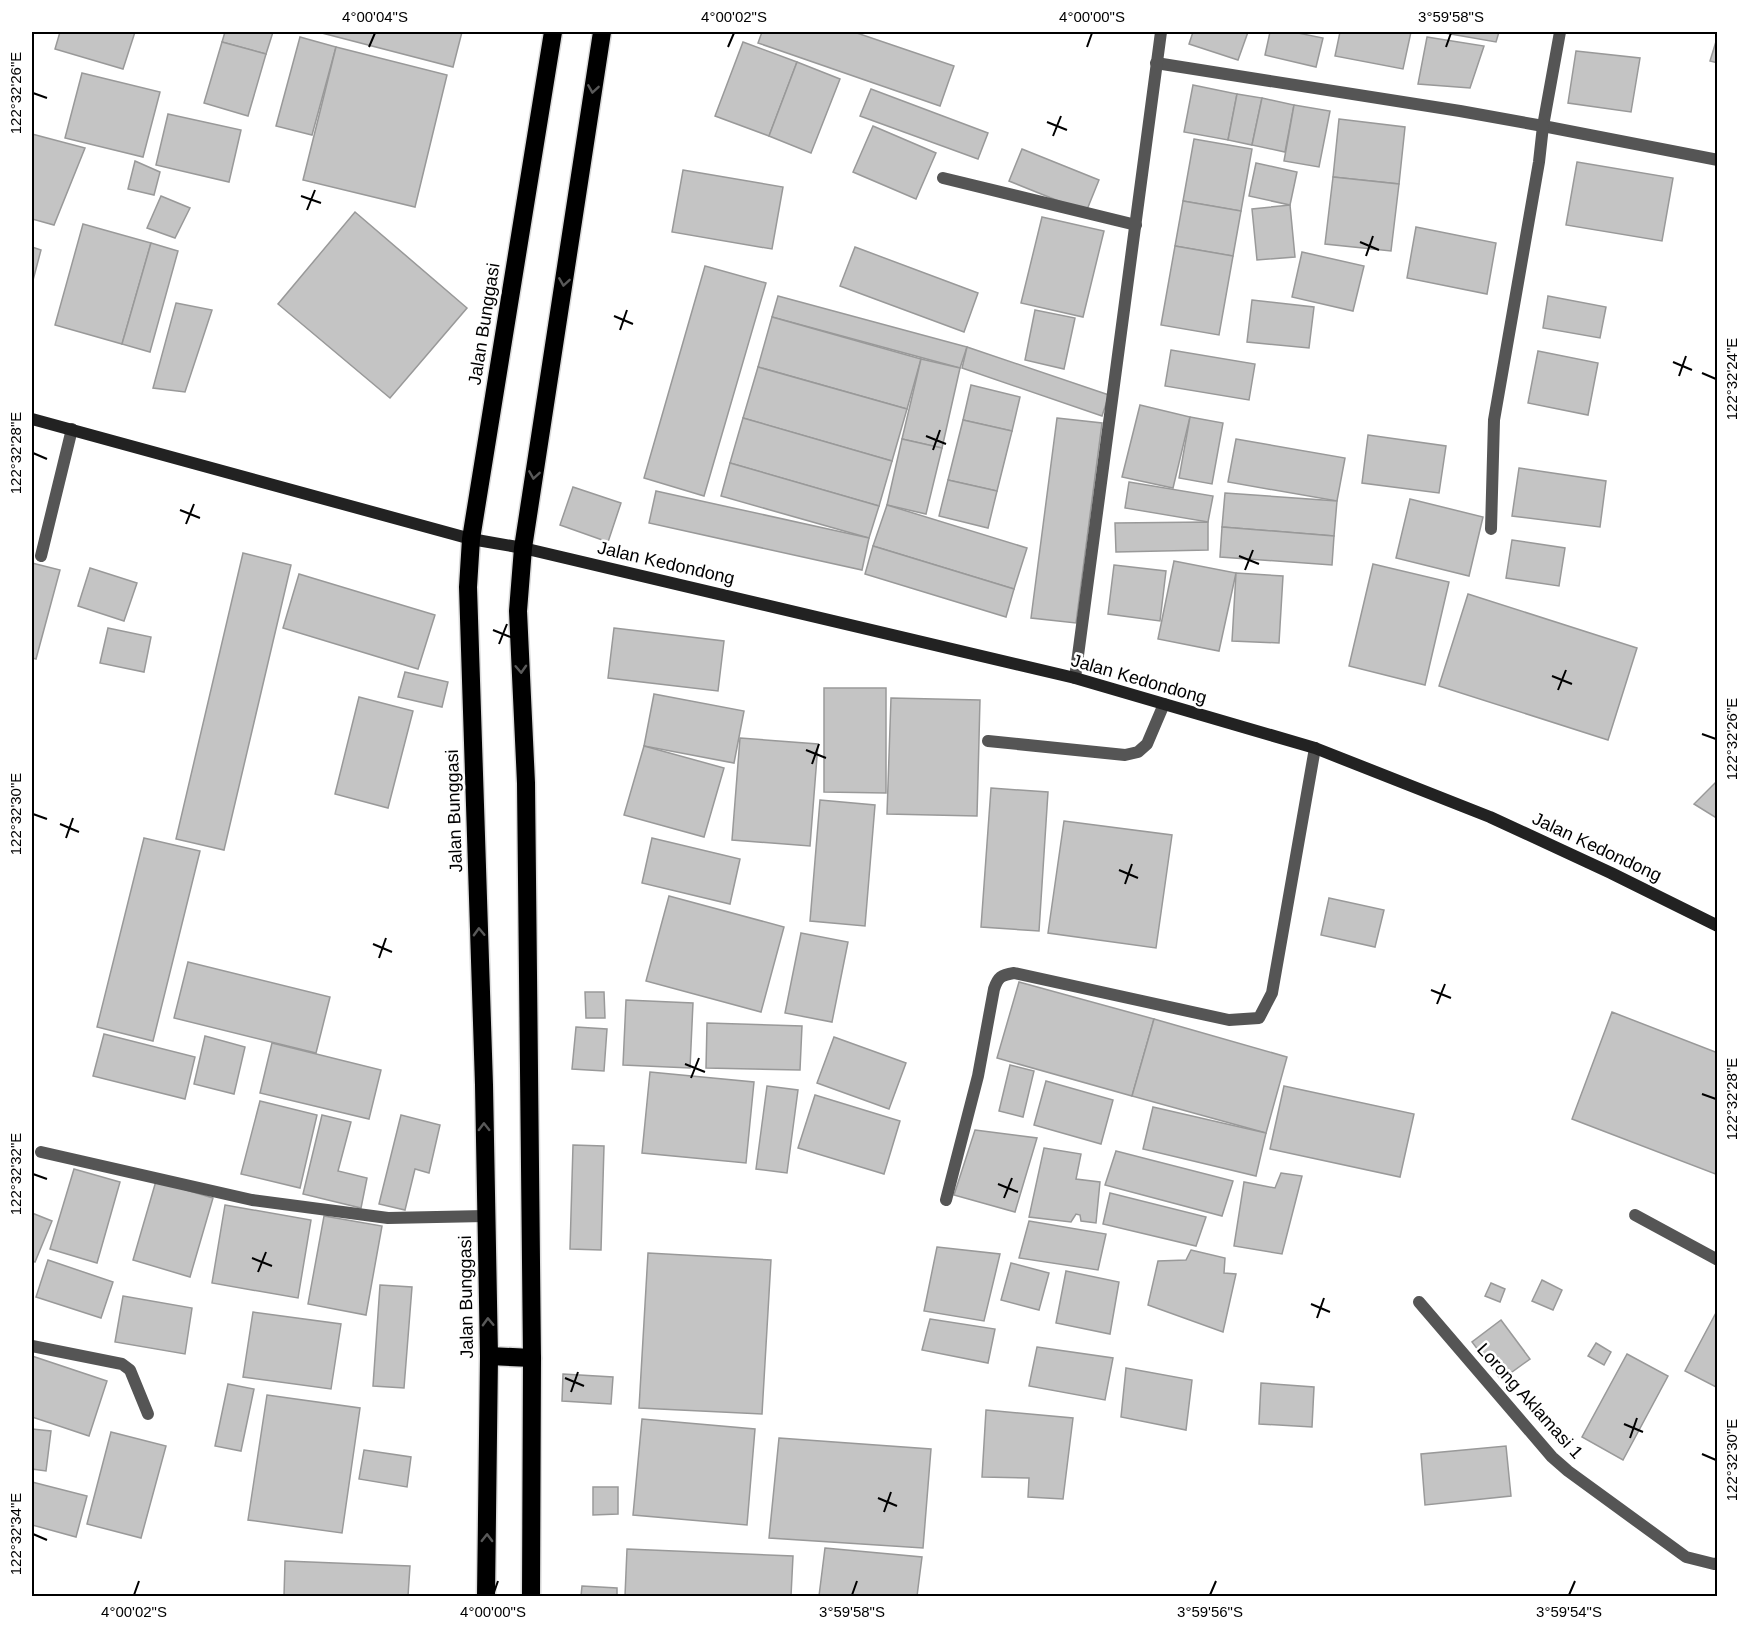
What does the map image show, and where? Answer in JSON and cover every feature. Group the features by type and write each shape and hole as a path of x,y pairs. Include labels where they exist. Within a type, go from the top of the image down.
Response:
{"highway":[{"name":"Jalan Bunggasi","path":"486,1596 489,1356 484,1085 468,587 471,539 553,32"},
{"path":"531,1596 532,1358 526,783 519,611 523,548 602,32"},
{"path":"489,1356 532,1358"}],"street":[{"path":"1075,678 1161,32"},
{"path":"1491,529 1494,420 1560,32"},
{"path":"1156,63 1460,111 1718,160"},
{"path":"943,178 1136,225"},
{"name":"Jalan Kedondong","path":"32,419 471,539 523,548 1075,678 1315,748 1490,817 1718,926"},
{"path":"41,555 72,429"},
{"path":"988,741 1125,755 1138,752 1147,744 1164,704"},
{"path":"946,1200 978,1076 994,989 998,979 1004,974 1014,973 1229,1020 1259,1018 1272,993 1315,748"},
{"path":"41,1152 252,1200 388,1218 485,1216"},
{"path":"1635,1215 1718,1260"},
{"name":"Lorong Aklamasi 1","path":"1419,1302 1552,1457 1568,1471 1686,1557 1718,1563"},
{"path":"32,1346 122,1364 130,1370 148,1414"}],"building":[{"path":"60,32 135,32 123,69 55,49"},
{"path":"225,32 273,32 266,54 222,42"},
{"path":"318,32 462,32 453,67"},
{"path":"762,32 854,32 954,66 940,106 758,43"},
{"path":"1193,32 1248,32 1238,60 1189,44"},
{"path":"1270,32 1293,32 1323,38 1316,67 1265,55"},
{"path":"1340,32 1411,32 1403,69 1335,56"},
{"path":"1439,32 1499,32 1496,42"},
{"path":"1718,35 1718,63 1710,61"},
{"path":"300,37 336,47 312,135 276,126"},
{"path":"1427,37 1484,46 1470,88 1418,84"},
{"path":"222,42 266,54 248,116 204,103"},
{"path":"743,42 797,62 769,136 715,116"},
{"path":"336,47 447,75 415,207 303,180"},
{"path":"1576,51 1640,58 1631,112 1568,103"},
{"path":"797,62 840,79 811,153 769,136"},
{"path":"82,73 160,92 143,157 65,138"},
{"path":"1193,85 1237,94 1228,140 1184,132"},
{"path":"871,89 988,133 978,159 860,116"},
{"path":"1237,94 1262,98 1252,145 1228,140"},
{"path":"1262,98 1294,105 1285,152 1252,145"},
{"path":"1294,105 1330,111 1319,167 1284,161"},
{"path":"168,114 241,130 229,182 156,165"},
{"path":"1339,119 1405,127 1399,184 1333,177"},
{"path":"873,126 936,153 916,199 853,172"},
{"path":"32,134 85,148 54,225 32,219"},
{"path":"1194,139 1252,149 1241,211 1183,201"},
{"path":"1022,149 1099,180 1086,212 1009,181"},
{"path":"135,161 160,172 154,195 128,189"},
{"path":"1577,162 1673,178 1662,241 1566,225"},
{"path":"1256,163 1297,172 1290,205 1249,196"},
{"path":"683,170 783,187 772,249 672,232"},
{"path":"1333,177 1399,184 1391,251 1325,244"},
{"path":"161,196 190,208 175,238 147,228"},
{"path":"1183,201 1241,211 1233,256 1175,246"},
{"path":"1290,205 1295,257 1257,260 1252,209"},
{"path":"355,212 467,308 390,398 278,304"},
{"path":"1042,217 1104,231 1083,317 1021,303"},
{"path":"83,224 151,243 122,344 55,325"},
{"path":"1416,227 1496,243 1487,294 1407,278"},
{"path":"151,243 178,251 150,352 122,344"},
{"path":"1175,246 1233,256 1219,335 1161,325"},
{"path":"32,247 41,250 32,284"},
{"path":"855,247 978,293 964,332 840,286"},
{"path":"1302,252 1364,266 1353,311 1292,297"},
{"path":"705,266 766,283 704,496 644,478"},
{"path":"778,296 967,347 960,368 772,317"},
{"path":"1548,296 1606,307 1600,338 1543,328"},
{"path":"1252,300 1314,307 1309,348 1247,342"},
{"path":"176,303 212,310 185,392 153,388"},
{"path":"1035,310 1075,318 1064,369 1025,360"},
{"path":"772,317 921,359 907,409 758,367"},
{"path":"967,347 1109,395 1102,416 962,368"},
{"path":"1171,350 1255,364 1249,400 1165,386"},
{"path":"1538,351 1598,363 1588,415 1528,403"},
{"path":"921,359 960,368 942,448 902,439"},
{"path":"758,367 907,409 892,461 743,418"},
{"path":"971,385 1020,397 1012,431 963,420"},
{"path":"1140,405 1190,417 1173,488 1122,477"},
{"path":"1190,417 1223,423 1212,484 1179,478"},
{"path":"743,418 892,461 879,506 730,463"},
{"path":"1057,418 1102,423 1076,623 1031,618"},
{"path":"963,420 1012,431 997,491 948,480"},
{"path":"1368,435 1446,446 1439,493 1362,483"},
{"path":"902,439 942,448 926,514 887,505"},
{"path":"1236,439 1345,458 1337,501 1228,482"},
{"path":"730,463 879,506 869,538 721,496"},
{"path":"1519,468 1606,481 1600,527 1512,516"},
{"path":"948,480 997,491 988,528 939,516"},
{"path":"1129,482 1213,496 1208,522 1125,508"},
{"path":"573,487 621,503 608,542 560,525"},
{"path":"656,491 869,538 862,570 649,523"},
{"path":"1225,493 1337,501 1334,536 1222,527"},
{"path":"1410,499 1483,517 1469,576 1396,558"},
{"path":"887,505 1027,548 1014,589 873,546"},
{"path":"1208,522 1208,550 1116,552 1115,523"},
{"path":"1222,527 1334,536 1332,565 1220,557"},
{"path":"1512,540 1565,548 1559,586 1506,578"},
{"path":"873,546 1014,589 1006,617 865,574"},
{"path":"243,553 291,565 224,850 176,839"},
{"path":"1174,561 1236,573 1219,651 1158,639"},
{"path":"32,563 60,570 36,659 32,658"},
{"path":"1373,564 1449,582 1425,685 1349,666"},
{"path":"1114,565 1166,571 1160,621 1108,614"},
{"path":"90,568 137,583 124,621 78,606"},
{"path":"1236,573 1283,576 1279,643 1232,641"},
{"path":"299,574 435,615 418,669 283,628"},
{"path":"1468,594 1637,648 1608,740 1439,686"},
{"path":"108,628 151,637 144,672 100,663"},
{"path":"614,628 724,641 718,691 608,678"},
{"path":"405,672 448,682 442,707 398,697"},
{"path":"824,688 886,688 886,793 824,792"},
{"path":"654,694 744,711 734,763 644,746"},
{"path":"359,697 413,711 388,808 335,794"},
{"path":"891,698 980,700 977,816 887,814"},
{"path":"740,738 818,744 810,846 732,840"},
{"path":"644,746 724,768 704,837 624,815"},
{"path":"1718,780 1718,819 1694,804"},
{"path":"991,788 1048,792 1039,931 981,927"},
{"path":"820,800 875,805 865,926 810,921"},
{"path":"1064,821 1172,835 1156,948 1048,933"},
{"path":"144,838 200,851 153,1041 97,1027"},
{"path":"652,838 740,859 730,904 642,883"},
{"path":"669,896 784,927 761,1012 646,981"},
{"path":"1329,898 1384,910 1375,947 1321,935"},
{"path":"801,933 848,942 832,1022 785,1013"},
{"path":"188,962 330,997 316,1053 174,1018"},
{"path":"1019,982 1154,1019 1132,1096 997,1058"},
{"path":"585,992 604,992 605,1018 586,1018"},
{"path":"626,1000 693,1003 690,1068 623,1065"},
{"path":"1612,1012 1718,1053 1718,1175 1572,1119"},
{"path":"1154,1019 1287,1057 1266,1133 1132,1096"},
{"path":"707,1023 802,1026 800,1070 706,1068"},
{"path":"576,1027 607,1029 604,1071 572,1069"},
{"path":"104,1034 195,1057 185,1099 93,1076"},
{"path":"205,1036 245,1047 234,1094 194,1084"},
{"path":"834,1037 906,1063 889,1109 817,1083"},
{"path":"272,1043 381,1070 369,1119 260,1093"},
{"path":"1010,1065 1034,1071 1023,1117 999,1111"},
{"path":"650,1072 754,1082 746,1163 642,1153"},
{"path":"1046,1081 1113,1100 1101,1144 1034,1125"},
{"path":"767,1086 798,1090 787,1173 756,1169"},
{"path":"1284,1086 1414,1114 1400,1177 1270,1149"},
{"path":"815,1095 900,1121 884,1174 798,1148"},
{"path":"260,1101 317,1115 300,1188 241,1174"},
{"path":"1153,1107 1266,1133 1256,1176 1143,1149"},
{"path":"322,1115 351,1122 338,1171 367,1178 361,1208 303,1194"},
{"path":"401,1115 440,1125 429,1173 415,1169 405,1210 379,1204"},
{"path":"975,1130 1037,1138 1015,1212 954,1195"},
{"path":"573,1145 604,1146 601,1250 570,1249"},
{"path":"1044,1148 1081,1154 1076,1179 1100,1182 1096,1223 1081,1221 1080,1215 1076,1214 1071,1222 1029,1217"},
{"path":"1116,1151 1233,1181 1222,1216 1105,1185"},
{"path":"74,1169 120,1182 97,1263 50,1249"},
{"path":"1281,1173 1302,1176 1282,1254 1234,1246 1244,1182 1275,1188"},
{"path":"156,1181 213,1198 190,1277 133,1260"},
{"path":"1110,1193 1206,1217 1196,1246 1103,1224"},
{"path":"225,1205 311,1220 298,1298 212,1283"},
{"path":"32,1213 52,1221 35,1262 32,1261"},
{"path":"324,1216 382,1226 366,1315 308,1304"},
{"path":"1029,1221 1106,1234 1098,1270 1019,1258"},
{"path":"937,1247 1000,1254 984,1321 924,1311"},
{"path":"1191,1250 1225,1258 1224,1273 1236,1274 1223,1332 1148,1305 1158,1261 1186,1260"},
{"path":"648,1253 771,1260 762,1414 639,1408"},
{"path":"48,1260 113,1282 101,1318 36,1297"},
{"path":"1011,1263 1049,1273 1039,1310 1001,1300"},
{"path":"1066,1271 1119,1282 1110,1334 1056,1323"},
{"path":"1542,1280 1562,1290 1553,1310 1532,1301"},
{"path":"1491,1283 1505,1289 1500,1302 1485,1296"},
{"path":"380,1285 412,1287 404,1388 373,1386"},
{"path":"123,1296 192,1308 185,1354 115,1342"},
{"path":"1718,1309 1718,1388 1685,1371"},
{"path":"253,1312 341,1324 331,1389 243,1377"},
{"path":"930,1319 995,1329 988,1363 922,1350"},
{"path":"1501,1320 1530,1359 1501,1380 1472,1342"},
{"path":"1596,1343 1611,1352 1604,1365 1588,1356"},
{"path":"1037,1347 1113,1358 1105,1400 1029,1386"},
{"path":"1627,1354 1668,1376 1623,1460 1582,1437"},
{"path":"32,1356 107,1381 89,1436 32,1417"},
{"path":"1126,1368 1192,1380 1186,1430 1121,1417"},
{"path":"563,1374 613,1377 611,1404 562,1401"},
{"path":"1261,1383 1314,1387 1312,1427 1259,1424"},
{"path":"228,1384 254,1389 241,1451 215,1446"},
{"path":"267,1395 360,1408 342,1533 248,1520"},
{"path":"986,1410 1073,1418 1063,1499 1028,1497 1029,1478 982,1477"},
{"path":"642,1419 755,1429 747,1525 633,1515"},
{"path":"32,1429 51,1431 46,1471 32,1469"},
{"path":"111,1432 166,1446 141,1538 87,1524"},
{"path":"779,1438 931,1449 923,1548 769,1538"},
{"path":"1506,1446 1511,1496 1425,1505 1421,1454"},
{"path":"364,1450 411,1457 407,1487 359,1479"},
{"path":"32,1482 87,1496 76,1537 32,1525"},
{"path":"593,1487 618,1487 618,1514 593,1515"},
{"path":"825,1548 922,1557 917,1596 819,1596"},
{"path":"627,1549 793,1556 791,1596 625,1596"},
{"path":"285,1561 410,1566 408,1596 284,1596"},
{"path":"582,1586 617,1588 617,1596 581,1596"}]}
